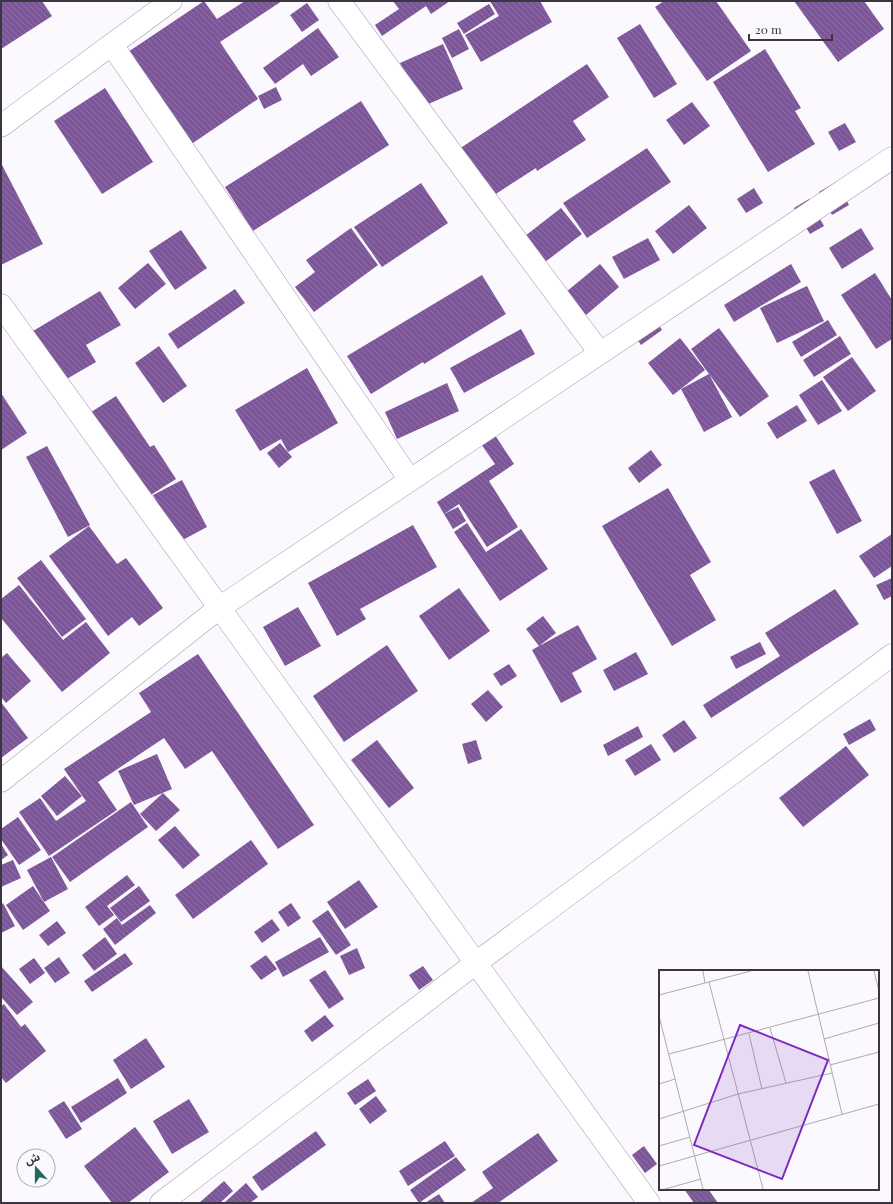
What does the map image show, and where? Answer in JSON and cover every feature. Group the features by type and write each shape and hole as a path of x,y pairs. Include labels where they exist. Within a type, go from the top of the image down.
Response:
{"street":[{"path":"1,126 171,1"},
{"path":"339,1 600,353"},
{"path":"112,45 410,480"},
{"path":"1,781 219,608 892,158"},
{"path":"1,305 649,1203"},
{"path":"162,1203 476,963 892,655"}],"building":[{"path":"1,1 42,1 52,16 1,49"},
{"path":"204,1 217,19 245,1 282,1 220,42 258,99 187,147 125,54"},
{"path":"393,1 450,1 431,14 426,6 382,36 375,25 399,9"},
{"path":"490,1 540,1 552,22 481,62 465,35 499,16"},
{"path":"664,1 716,1 751,51 707,81 655,7"},
{"path":"794,1 864,1 884,29 838,62"},
{"path":"307,3 319,20 302,32 290,15"},
{"path":"489,4 495,14 464,34 457,23"},
{"path":"640,24 677,84 654,98 617,38"},
{"path":"318,28 339,57 311,76 303,64 275,84 263,68"},
{"path":"459,29 469,49 452,58 442,38"},
{"path":"443,44 463,89 419,108 400,63"},
{"path":"765,49 801,108 795,111 815,144 768,172 713,82"},
{"path":"587,64 609,97 573,121 586,140 537,171 536,168 485,201 453,153"},
{"path":"276,87 282,100 264,109 258,96"},
{"path":"105,88 153,162 102,194 54,121"},
{"path":"361,101 389,145 253,231 225,187"},
{"path":"692,102 710,126 684,145 666,120"},
{"path":"845,123 856,142 839,151 828,132"},
{"path":"647,148 671,182 587,238 563,203"},
{"path":"1,163 43,244 1,265"},
{"path":"836,182 849,205 832,215 819,192"},
{"path":"421,183 448,223 382,267 354,227"},
{"path":"754,188 763,203 746,213 737,199"},
{"path":"809,199 824,226 810,234 794,208"},
{"path":"689,205 707,228 673,254 655,231"},
{"path":"561,208 582,234 545,262 525,236"},
{"path":"351,228 378,265 314,312 295,287 315,272 306,260"},
{"path":"861,228 874,249 842,269 829,248"},
{"path":"181,230 207,268 175,290 149,251"},
{"path":"648,238 660,260 624,279 612,257"},
{"path":"148,263 166,284 135,309 118,288"},
{"path":"600,264 619,287 586,315 566,292"},
{"path":"791,264 801,282 734,322 724,305"},
{"path":"875,273 892,300 892,339 876,349 841,295"},
{"path":"482,275 506,314 424,364 423,362 371,394 347,356"},
{"path":"807,286 824,321 777,343 760,308"},
{"path":"235,289 245,303 178,349 168,334"},
{"path":"100,291 121,325 86,345 96,362 58,384 28,334"},
{"path":"828,320 837,335 801,357 792,342"},
{"path":"656,321 662,330 641,345 635,336"},
{"path":"719,328 769,396 740,417 691,349"},
{"path":"521,329 535,354 464,393 450,368"},
{"path":"840,336 851,354 814,377 803,360"},
{"path":"680,338 705,370 673,395 648,363"},
{"path":"159,346 187,386 163,403 135,363"},
{"path":"852,357 876,391 848,411 823,377"},
{"path":"307,368 338,423 288,452 281,439 260,451 235,410"},
{"path":"709,374 732,417 704,432 681,389"},
{"path":"822,380 842,411 818,425 799,395"},
{"path":"447,383 459,411 397,439 385,412"},
{"path":"1,393 27,433 1,450"},
{"path":"116,396 150,447 154,445 176,479 138,503 82,418"},
{"path":"797,405 807,421 777,439 767,423"},
{"path":"495,435 514,464 489,481 518,527 487,547 459,504 444,514 437,502 495,464 481,444"},
{"path":"280,443 292,457 279,468 267,453"},
{"path":"47,446 90,525 68,537 26,457"},
{"path":"651,450 662,465 639,483 628,468"},
{"path":"834,469 862,521 837,534 809,482"},
{"path":"182,480 207,527 179,542 153,495"},
{"path":"668,488 711,562 690,575 716,620 672,646 602,526"},
{"path":"458,507 466,521 453,529 444,514"},
{"path":"467,523 486,552 521,529 548,569 500,601 454,532"},
{"path":"413,525 437,567 360,609 366,619 337,636 308,583"},
{"path":"89,526 117,564 126,558 163,608 139,626 132,617 108,636 49,556"},
{"path":"892,534 892,566 874,578 859,556"},
{"path":"41,560 86,619 62,637 17,578"},
{"path":"892,578 892,596 884,600 876,585"},
{"path":"19,585 63,640 86,622 110,653 62,692 1,618 1,599"},
{"path":"459,588 490,631 449,660 419,616"},
{"path":"835,589 859,624 711,718 703,705 780,656 765,633"},
{"path":"298,607 321,646 285,666 263,627"},
{"path":"543,616 556,633 539,646 526,629"},
{"path":"578,625 597,659 572,673 582,692 561,703 532,650"},
{"path":"760,642 766,654 736,669 730,657"},
{"path":"387,645 418,691 344,742 313,696"},
{"path":"636,652 648,674 614,691 603,670"},
{"path":"7,653 31,681 6,703 1,697 1,658"},
{"path":"198,654 314,825 278,849 212,751 185,769 164,738 98,782 117,810 49,856 19,812 40,798 56,821 86,801 64,769 151,712 139,693"},
{"path":"509,664 517,676 501,686 493,674"},
{"path":"488,690 503,707 486,722 471,704"},
{"path":"1,702 28,738 1,758"},
{"path":"870,719 876,730 849,745 843,734"},
{"path":"684,720 697,738 674,753 662,735"},
{"path":"638,726 643,737 608,756 603,745"},
{"path":"377,740 414,788 389,808 351,760"},
{"path":"476,740 482,759 468,764 462,744"},
{"path":"651,744 661,760 635,776 625,760"},
{"path":"846,746 869,775 803,827 779,798"},
{"path":"157,754 172,789 134,805 118,771"},
{"path":"65,776 82,796 57,816 41,796"},
{"path":"163,793 180,810 156,831 140,814"},
{"path":"131,802 148,827 70,882 52,857"},
{"path":"18,817 41,850 19,865 1,839 1,829"},
{"path":"175,826 200,855 183,869 158,840"},
{"path":"251,840 268,864 193,919 175,895"},
{"path":"1,844 8,855 1,860"},
{"path":"51,857 68,889 44,902 27,870"},
{"path":"13,860 21,878 1,887 1,865"},
{"path":"127,875 135,885 107,906 114,915 99,926 85,907"},
{"path":"359,880 378,907 345,929 327,902"},
{"path":"33,886 50,911 23,930 6,905"},
{"path":"139,886 150,901 121,922 110,908"},
{"path":"3,903 15,926 1,933 1,905"},
{"path":"291,903 301,918 288,927 278,912"},
{"path":"150,905 156,913 115,945 103,929 117,918 122,925"},
{"path":"328,910 351,945 336,955 312,921"},
{"path":"272,919 280,930 262,943 254,932"},
{"path":"57,921 66,933 48,946 39,935"},
{"path":"105,937 117,954 94,971 82,955"},
{"path":"320,937 329,952 283,977 275,962"},
{"path":"357,948 365,968 349,975 340,956"},
{"path":"125,953 133,964 92,992 84,981"},
{"path":"266,955 277,969 261,980 250,966"},
{"path":"59,957 70,973 55,983 44,968"},
{"path":"34,958 45,973 30,984 19,969"},
{"path":"1,966 33,1002 17,1015 1,997"},
{"path":"423,966 433,980 419,990 409,975"},
{"path":"325,970 344,999 329,1009 309,980"},
{"path":"4,1004 21,1027 25,1024 46,1051 6,1083 1,1077 1,1006"},
{"path":"325,1015 334,1026 312,1042 304,1031"},
{"path":"146,1038 165,1067 131,1089 113,1060"},
{"path":"118,1078 127,1093 81,1123 71,1107"},
{"path":"368,1079 376,1091 355,1105 347,1093"},
{"path":"376,1096 387,1111 370,1124 359,1109"},
{"path":"189,1099 209,1132 172,1154 153,1121"},
{"path":"64,1101 82,1129 66,1139 48,1111"},
{"path":"135,1127 169,1172 128,1203 112,1203 84,1166"},
{"path":"316,1131 326,1145 262,1191 252,1177"},
{"path":"538,1133 558,1161 498,1203 471,1203 493,1188 482,1172"},
{"path":"445,1141 455,1156 408,1186 399,1171"},
{"path":"644,1146 657,1164 645,1173 632,1155"},
{"path":"456,1157 466,1170 419,1203 410,1190"},
{"path":"224,1181 233,1191 220,1203 199,1203"},
{"path":"246,1183 258,1197 250,1203 224,1203"},
{"path":"685,1190 709,1190 718,1203 694,1203"},
{"path":"439,1194 445,1203 425,1203"}]}
